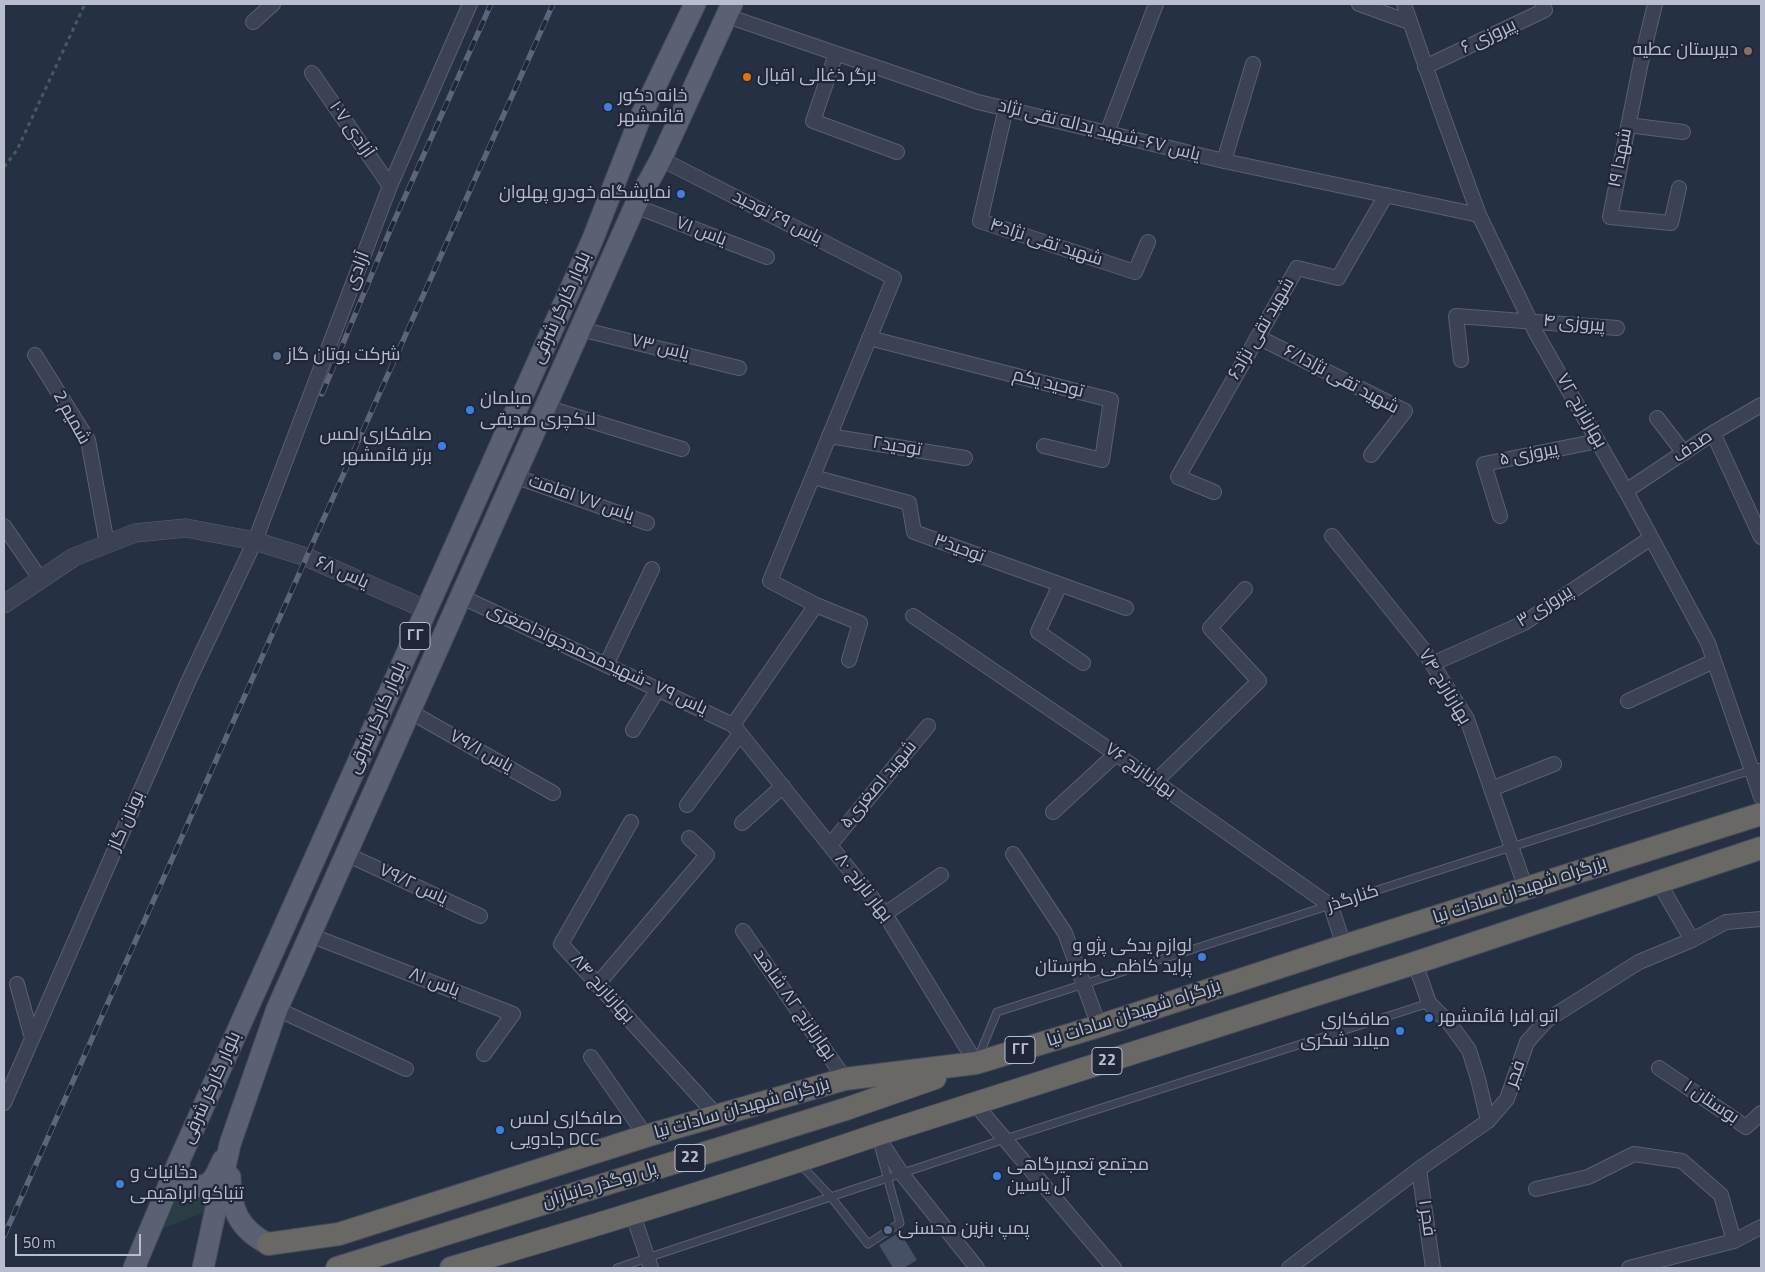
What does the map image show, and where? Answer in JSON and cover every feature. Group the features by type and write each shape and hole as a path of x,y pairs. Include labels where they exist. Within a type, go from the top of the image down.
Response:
{"highway":[{"name":"بزرگراه شهیدان سادات نیا","path":"268,1244 339,1234 646,1136 845,1079 976,1064 1761,814"},
{"name":"بزرگراه شهیدان سادات نیا","path":"451,1268 633,1215 1761,850"},
{"name":"پل روگذر جانبازان","path":"337,1268 846,1109 976,1064"},
{"path":"329,1268 328,1256 339,1234"}],"main road":[{"name":"بلوار کارگر شرقی","path":"134,1268 179,1161 592,241 641,116 695,4"},
{"name":"بلوار کارگر شرقی","path":"205,1263 230,1144 277,1009 635,206 660,159 729,10"},
{"path":"179,1161 180,1174 183,1180 191,1186 203,1185 213,1179 230,1144"},
{"path":"230,1144 230,1190 235,1212 249,1233 268,1244"}],"street":[{"path":"253,22 273,4"},
{"name":"آزادی","path":"255,541 390,186 470,4"},
{"path":"1107,133 1156,4"},
{"path":"1359,4 1409,22"},
{"name":"بهارنارنج ۷۲","path":"1404,4 1479,215 1530,320 1626,491 1708,643 1757,769 1761,796"},
{"name":"پیروزی ۶","path":"1425,67 1545,10 1542,4"},
{"name":"شهدا ۱۹","path":"1655,4 1640,62 1610,217 1671,223 1679,188"},
{"name":"یاس ۶۷-شهید یداله تقی نژاد","path":"729,10 836,54 978,102 1224,161 1479,215"},
{"path":"836,54 813,121 897,152"},
{"path":"1224,161 1253,64"},
{"name":"آزادی ۱۰۷","path":"312,73 390,186"},
{"name":"شهید تقی نژاد۴","path":"1006,108 980,221 1135,272 1148,242"},
{"path":"1628,125 1683,132"},
{"name":"یاس ۶۹ توحید","path":"660,159 894,278 869,338"},
{"name":"شهید تقی نژاد۶","path":"1214,492 1178,476 1258,337 1298,268 1338,278 1386,195"},
{"name":"یاس ۷۱","path":"635,206 768,258"},
{"name":"پیروزی ۴","path":"1461,360 1456,316 1530,320 1617,328"},
{"name":"یاس ۷۳","path":"580,329 739,368"},
{"name":"شهید تقی نژاد۶/۱","path":"1258,337 1405,411 1371,455"},
{"path":"849,660 860,624 770,582 869,338"},
{"name":"توحید یکم","path":"869,338 1111,400 1102,460 1044,446"},
{"name":"شمیم 2","path":"35,355 88,440 107,544"},
{"name":"صدف","path":"1626,491 1713,433 1761,405"},
{"path":"545,407 682,450"},
{"path":"1657,418 1684,453"},
{"path":"1713,433 1761,537"},
{"name":"توحید۲","path":"829,436 965,458"},
{"name":"پیروزی ۵","path":"1500,516 1484,464 1598,441"},
{"name":"یاس ۷۷ امامت","path":"514,476 647,523"},
{"name":"توحید۳","path":"813,477 908,504 914,532 1126,608"},
{"path":"4,526 41,580"},
{"name":"یاس ۶۸","path":"4,604 74,557 136,533 186,528 255,541 306,557 427,610"},
{"name":"بهارنارنج ۷۴","path":"1332,536 1422,648 1466,719 1526,889"},
{"name":"پیروزی ۳","path":"1432,664 1524,623 1651,538"},
{"name":"بوتان گاز","path":"4,1103 189,680 255,541"},
{"path":"606,665 652,569"},
{"path":"1060,585 1038,632 1083,663"},
{"path":"1155,782 1259,680 1210,628 1245,589"},
{"name":"یاس ۷۹ -شهیدمحمدجواداصغری","path":"460,596 658,689 737,729"},
{"path":"687,805 816,605"},
{"name":"بهارنارنج ۷۶","path":"913,616 1116,754 1330,906"},
{"path":"1628,701 1714,661"},
{"path":"633,730 658,689"},
{"name":"یاس ۷۹/۱","path":"409,712 553,793"},
{"name":"شهید اصغری۵","path":"830,845 928,726"},
{"name":"بهار نارنج ۸۰","path":"737,729 885,914 976,1064"},
{"path":"1053,812 1116,754"},
{"path":"1491,789 1554,764"},
{"path":"742,823 783,786"},
{"name":"بهارنارنج ۸۴","path":"631,822 561,944 718,1116"},
{"path":"597,985 707,855 689,838"},
{"name":"یاس ۷۹/۲","path":"346,854 480,916"},
{"path":"1013,854 1065,933 1099,1026"},
{"path":"885,914 941,875"},
{"path":"1659,882 1692,940"},
{"path":"1330,906 1344,946"},
{"name":"فجر","path":"1289,1268 1419,1169 1488,1121 1507,1099 1527,1042 1547,1020 1639,962 1692,940 1726,922 1761,919"},
{"name":"بهارنارنج ۸۲ شاهد","path":"743,931 845,1079"},
{"name":"یاس ۸۱","path":"310,935 513,1014 484,1054"},
{"path":"1414,963 1430,1003 1450,1024 1469,1050 1488,1121"},
{"path":"17,984 32,1038"},
{"path":"277,1009 406,1069"},
{"path":"591,1057 646,1136"},
{"name":"بوستان ۱","path":"1659,1068 1746,1127 1761,1113"},
{"path":"975,1104 1114,1268"},
{"path":"876,1135 902,1174 977,1268"},
{"path":"1536,1189 1588,1177 1634,1154 1682,1161 1721,1195 1734,1241"},
{"name":"فجر ۱","path":"1419,1169 1433,1268"},
{"path":"633,1215 649,1263"},
{"path":"1629,1268 1734,1241 1761,1226"}],"lane":[{"name":"کنارگذر","path":"976,1064 997,1012 1757,769"},
{"path":"617,1268 649,1263 887,1178 1430,1003"},
{"path":"798,1162 831,1197 868,1244 900,1223 876,1135"}],"path":[{"path":"4,167 17,150 85,4"}],"green space":[{"path":"181,1187 212,1187 211,1209 163,1228"}],"building":[{"path":"900,1232 917,1260 904,1268 893,1268 879,1245"}],"railway":[{"path":"322,394 391,228 491,4"},
{"path":"4,1236 553,4"}],"place":[{"name":"دبیرستان عطیه","path":"1748,51"},
{"name":"برگر ذغالی اقبال","path":"747,77"},
{"name":"خانه دکور قائمشهر","path":"608,107"},
{"name":"نمایشگاه خودرو پهلوان","path":"681,194"},
{"name":"شرکت بوتان گاز","path":"277,356"},
{"name":"مبلمان لاکچری صدیقی","path":"470,410"},
{"name":"صافکاری لمس برتر قائمشهر","path":"442,446"},
{"name":"لوازم یدکی پژو و پراید کاظمی طبرستان","path":"1202,957"},
{"name":"اتو افرا قائمشهر","path":"1429,1018"},
{"name":"صافکاری میلاد شکری","path":"1400,1031"},
{"name":"صافکاری لمس جادویی DCC","path":"500,1130"},
{"name":"مجتمع تعمیرگاهی آل یاسین","path":"997,1176"},
{"name":"دخانیات و تنباکو ابراهیمی","path":"120,1184"},
{"name":"پمپ بنزین محسنی","path":"888,1230"}]}
